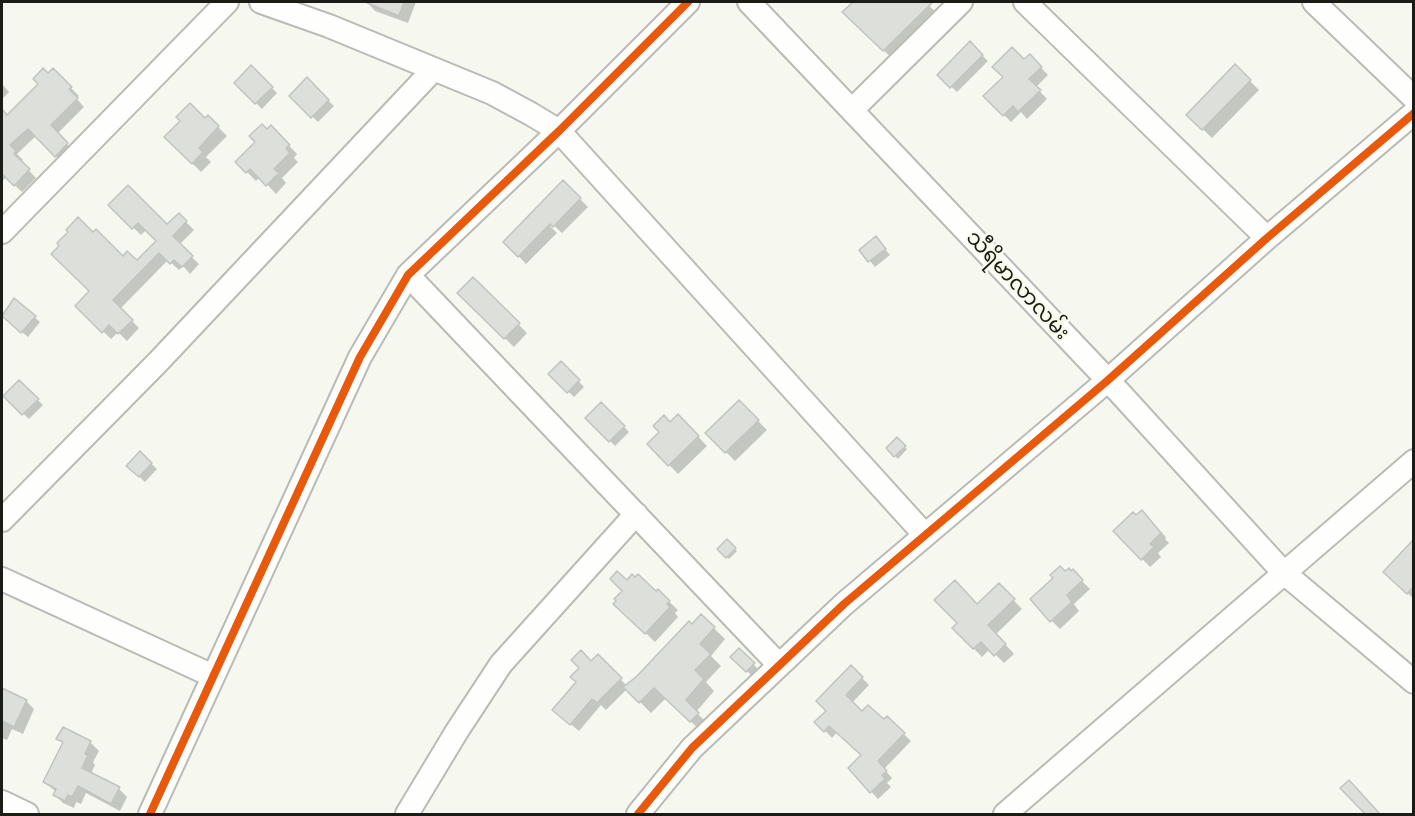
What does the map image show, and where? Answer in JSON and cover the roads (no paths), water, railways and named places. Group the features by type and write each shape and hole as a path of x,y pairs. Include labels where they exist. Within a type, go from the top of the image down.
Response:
{"street":[{"path":"2,232 227,2"},
{"path":"261,2 492,93 559,131 924,534"},
{"path":"150,814 360,357 408,274 559,131 688,2"},
{"name":"သီရိမာလာလမ်း","path":"749,2 1107,381 1283,572 1413,682"},
{"path":"852,110 961,2"},
{"path":"1025,2 1267,238"},
{"path":"1314,2 1413,98"},
{"path":"2,520 157,363 434,69"},
{"path":"638,814 692,748 844,603 1107,381 1267,238 1413,113"},
{"path":"408,274 779,665"},
{"path":"1005,814 1413,461"},
{"path":"407,814 501,664 636,514"},
{"path":"2,579 213,676"},
{"path":"2,802 27,814"}]}
